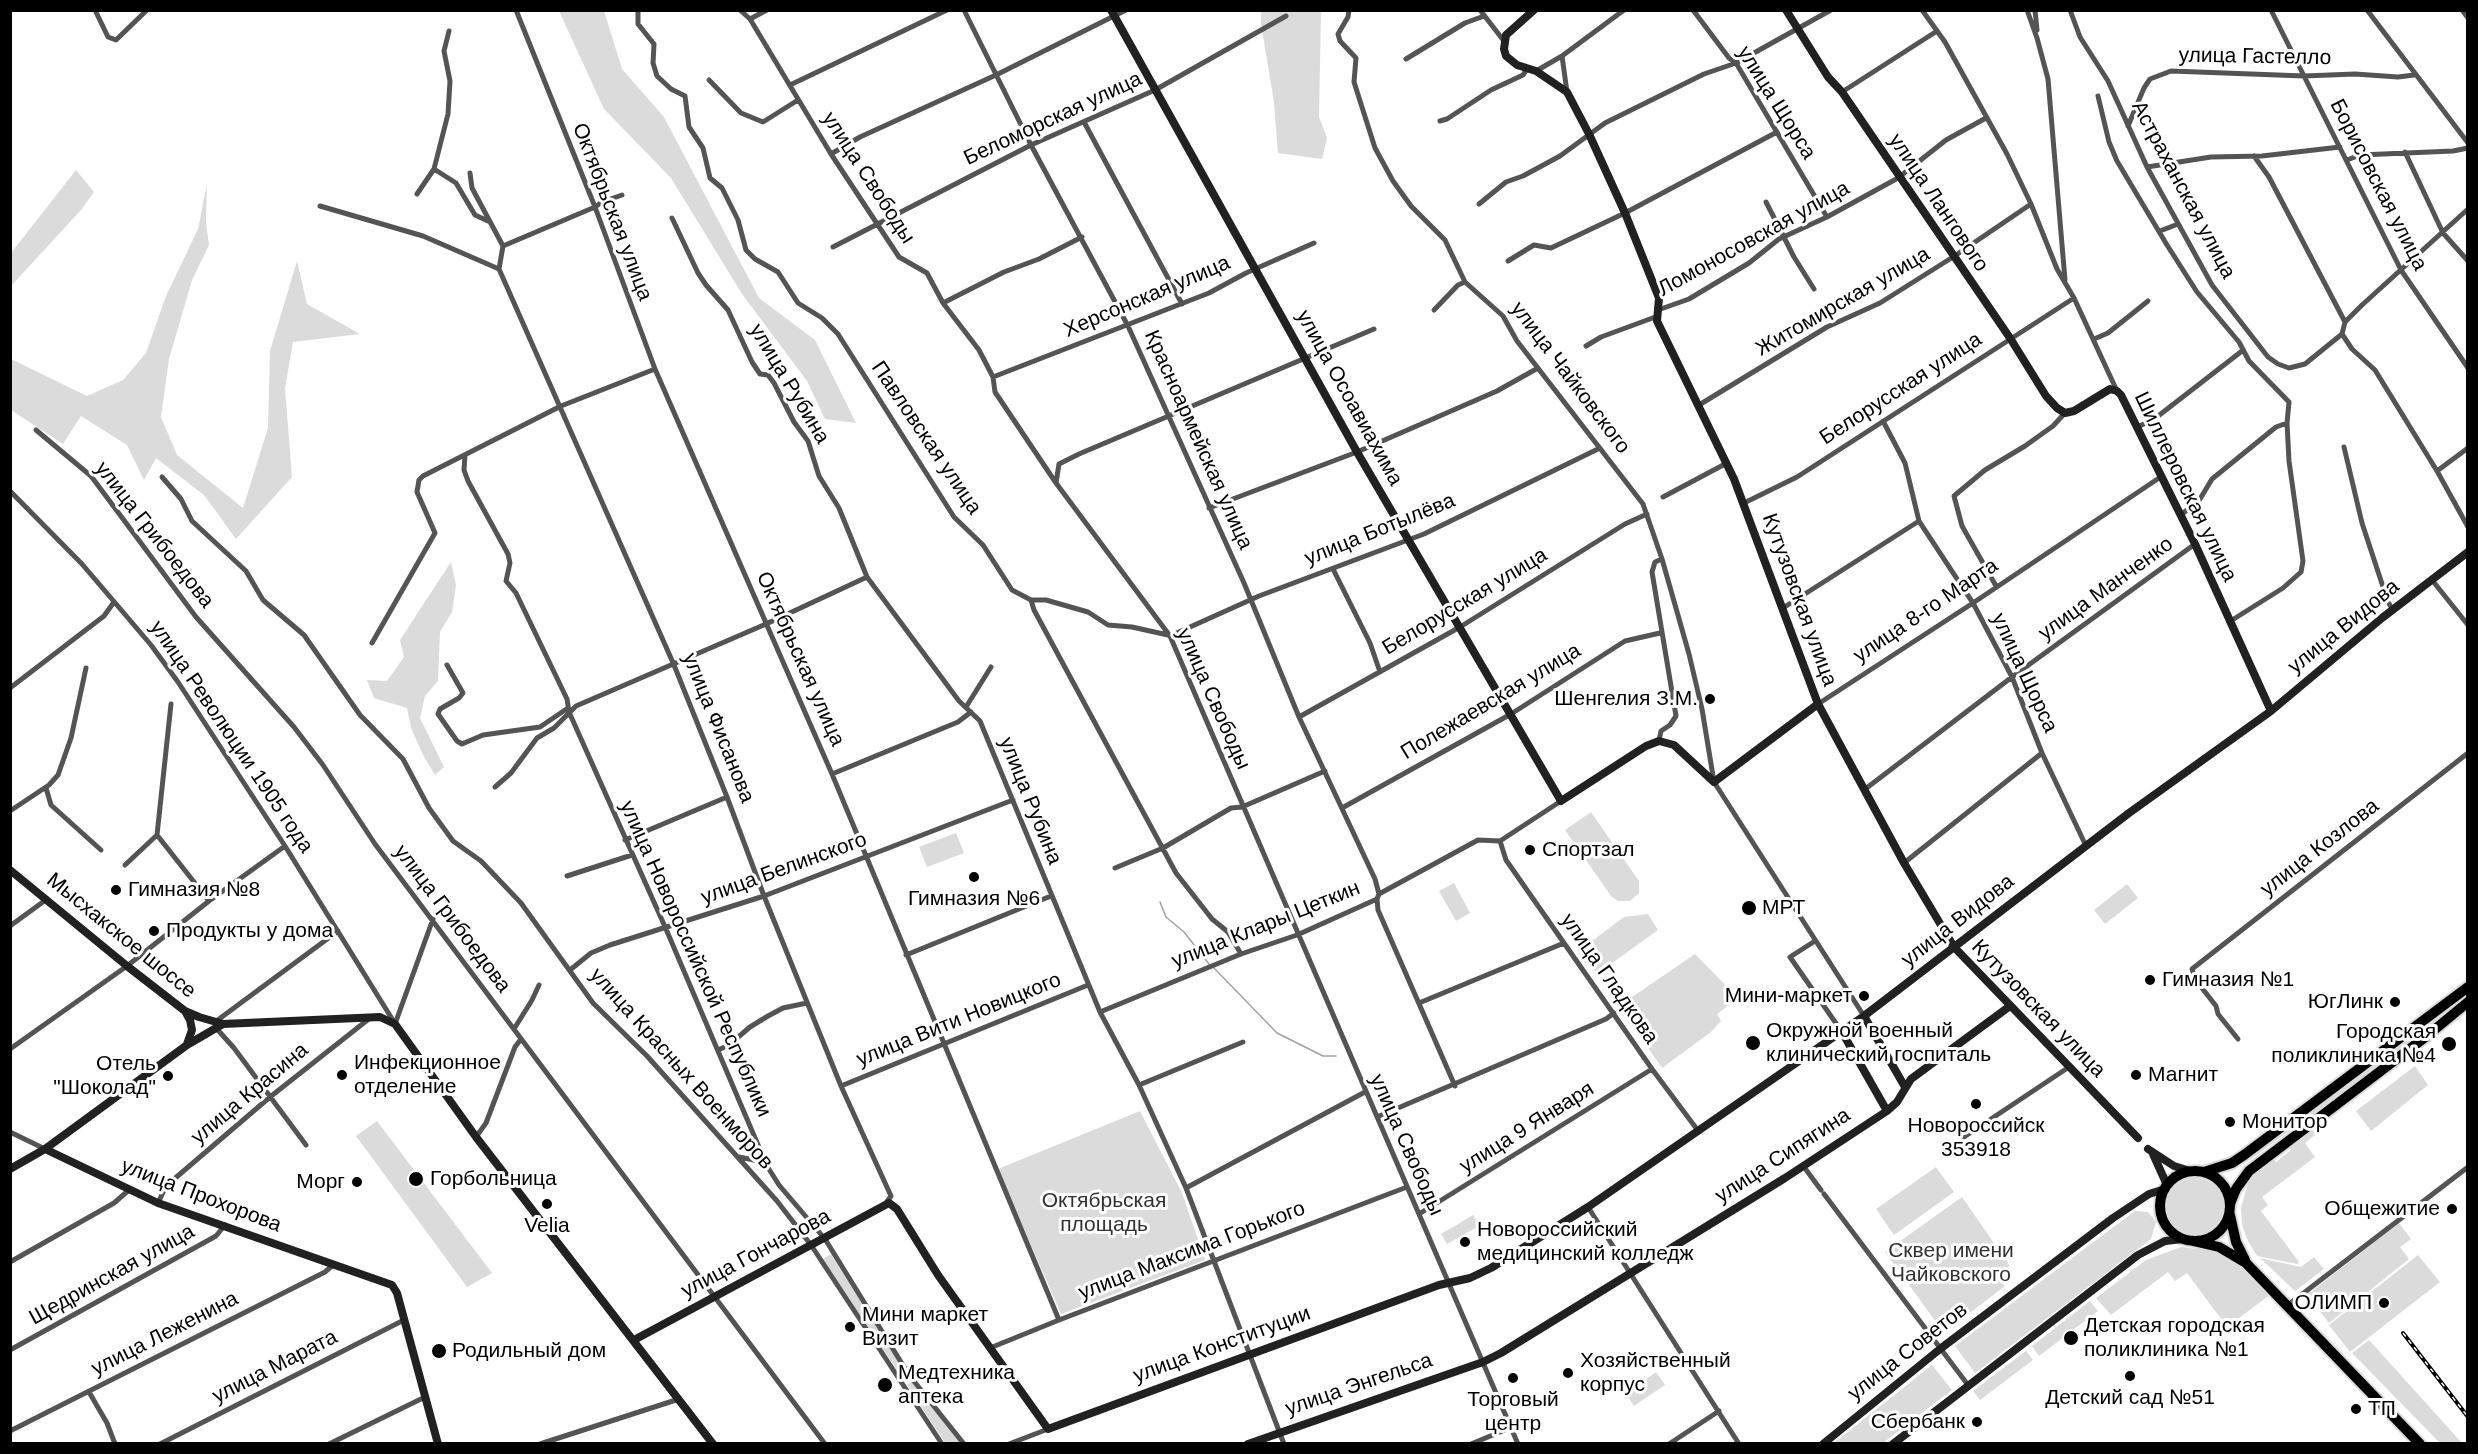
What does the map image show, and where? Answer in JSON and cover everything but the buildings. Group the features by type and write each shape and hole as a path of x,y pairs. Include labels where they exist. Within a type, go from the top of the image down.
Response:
{"highway":[{"path":"2420,1443 2246,1263 2225,1250 2188,1240 2169,1229 2161,1214 2161,1197 2173,1178 2190,1171 2204,1172 2232,1163 2244,1155 2468,987"},
{"path":"2188,1240 2214,1235 2224,1225 2249,1171 2468,1002"},
{"path":"2204,1172 2222,1184 2230,1208 2236,1242 2246,1263"}],"street":[{"path":"95,10 108,37 116,40 147,10"},
{"name":"Октябрьская улица","path":"516,10 595,207 655,369 832,774 1059,1320"},
{"name":"Павловская улица","path":"638,10 638,24 654,44 653,63 657,76 671,89 685,96 689,127 704,148 710,178 722,189 738,220 746,250 778,272 798,303 822,318 838,334 954,517 983,545 1012,591 1031,600"},
{"name":"улица Свободы","path":"740,10 750,19 831,154 899,257 927,273 943,303 979,350 993,377 995,392 1056,483 1170,636 1518,1443"},
{"path":"750,19 767,10"},
{"path":"790,86 947,10"},
{"name":"Красноармейская улица","path":"964,10 1031,145 1128,326 1251,600 1299,717 1375,879 1378,910 1455,1086"},
{"path":"831,154 892,122 996,75 1113,14 1126,10"},
{"name":"улица Чайковского","path":"1349,10 1348,17 1338,34 1340,41 1356,57 1354,82 1375,148 1393,181 1411,206 1445,240 1465,282 1503,316 1517,341 1643,504 1662,559 1689,654 1702,709 1714,782 1864,1016 1905,1087"},
{"path":"1504,41 1506,35 1534,10"},
{"path":"1536,71 1562,56 1624,10"},
{"name":"улица Щорса","path":"1693,10 1729,58 1736,63 1827,217"},
{"name":"улица Лангового","path":"1786,10 1828,77 1842,92 1898,178 2010,338 2046,396 2057,408 2065,412"},
{"path":"1479,204 1506,182 1560,156 1605,123 1704,74 1736,63 1831,10"},
{"name":"Шиллеровская улица","path":"1922,10 1945,42 2007,153 2031,204 2057,270 2074,298 2117,391 2181,515 2271,711"},
{"path":"2027,10 2037,38"},
{"path":"2035,10 2037,38"},
{"name":"Борисовская улица","path":"2271,10 2402,270 2468,368"},
{"path":"2367,10 2414,75 2468,143"},
{"path":"2462,10 2468,18"},
{"name":"Астраханская улица","path":"2071,11 2080,37 2108,81 2147,167 2178,224 2219,294 2268,357 2289,368 2305,364 2342,334"},
{"path":"1406,58 1482,13 1504,41"},
{"name":"улица Осоавиахима","path":"1113,14 1357,452 1561,801"},
{"name":"Беломорская улица","path":"833,247 1031,145 1155,90 1286,16"},
{"path":"417,194 434,169 450,103 450,81 444,51 449,31"},
{"path":"1842,92 1937,31"},
{"name":"Шиллеровская улица","path":"2037,38 2048,79 2064,280"},
{"name":"Кутузовская улица","path":"1504,41 1506,56 1517,65 1536,71 1567,92 1589,134 1625,213 1659,298 1657,321 1744,503 1818,704 1904,863 1954,946 2138,1138"},
{"path":"1562,56 1567,92"},
{"path":"1440,121 1447,119 1491,90 1523,75 1527,69"},
{"name":"улица Гастелло","path":"2128,126 2150,79 2171,71 2304,76 2355,74 2398,77 2414,75"},
{"path":"709,80 741,113 763,122 798,100"},
{"name":"Астраханская улица","path":"2098,96 2109,142 2117,161 2196,292 2239,342 2242,351 2289,402 2287,423 2289,461 2303,561 2301,572 2283,588 2229,622"},
{"name":"Ломоносовская улица","path":"1586,346 1689,299 1749,263 1784,237 1827,217 1898,178 1946,140 1986,118"},
{"path":"1084,122 1182,304"},
{"path":"1508,261 1534,245 1551,248 1625,213 1777,132"},
{"path":"2147,167 2211,157 2254,156 2340,147"},
{"path":"2347,160 2360,155 2453,151 2468,148"},
{"path":"2405,152 2443,233 2468,261"},
{"path":"2254,156 2269,177 2346,322"},
{"path":"434,169 456,183 475,215 488,221"},
{"path":"320,206 423,236 471,259 499,269 503,246 472,188 470,173"},
{"path":"503,246 622,195"},
{"path":"1766,202 1814,289"},
{"name":"Житомирская улица","path":"1699,405 1827,327 1880,303 2031,204"},
{"path":"2468,209 2346,322 2342,334 2352,349 2374,370 2437,471 2468,526"},
{"name":"улица Рубина","path":"672,218 698,273 728,310 752,362 760,374 768,375 774,383 794,423 808,441 819,476 839,508 867,577 959,701 980,721 1088,985 1139,1084 1186,1188 1284,1443"},
{"path":"2160,231 2178,224"},
{"path":"943,303 1004,272 1039,259 1082,237"},
{"name":"Херсонская улица","path":"993,377 1182,304 1314,243"},
{"name":"улица Фисанова","path":"499,269 674,665 807,1003 841,1086 896,1208"},
{"path":"1434,310 1458,285 1465,282"},
{"name":"Белорусская улица","path":"1744,503 1797,477 2074,298"},
{"path":"2094,339 2108,333 2148,301"},
{"path":"1056,483 1059,464 1374,329"},
{"path":"2137,427 2153,420 2242,351"},
{"path":"1209,508 1357,452 1497,391 1538,368"},
{"path":"372,643 435,533 417,492 418,480 561,406 655,369"},
{"path":"2065,412 2074,411 2105,391 2117,391"},
{"name":"улица Щорса","path":"1996,586 1962,526 1954,496 1985,470 2025,447 2053,426 2065,412"},
{"name":"улица Щорса","path":"1883,420 1905,463 1919,521 1973,603 2012,677 2042,753 2086,846"},
{"name":"улица Манченко","path":"2181,515 2200,500 2212,478 2276,427 2287,423"},
{"name":"улица Грибоедова","path":"36,430 91,476 196,617 294,727 324,765 375,843 825,1443"},
{"path":"2344,447 2362,523 2388,602 2393,610"},
{"name":"улица Ботылёва","path":"1170,636 1251,600 1424,534 1600,448"},
{"path":"2437,471 2468,448"},
{"name":"улица Новороссийской Республики","path":"465,455 464,470 468,482 508,555 510,563 506,581 516,593 567,699 569,710 666,929 767,1167 779,1185 825,1239 909,1376 964,1443"},
{"path":"1663,496 1726,463"},
{"name":"улица 8-го Марта","path":"1714,782 1818,704 2162,476"},
{"name":"улица Красных Военморов","path":"162,477 181,499 192,521 246,571 263,600 304,635 360,715 403,759 429,808 453,841 481,861 520,903 593,1003 647,1056 739,1158 777,1201 811,1245"},
{"name":"улица Революции 1905 года","path":"10,490 66,546 151,645 178,682 285,846 394,1023 476,1137 713,1443"},
{"name":"Белорусская улица","path":"1299,717 1460,627 1625,524 1647,514"},
{"path":"1782,608 1919,521"},
{"name":"улица Манченко","path":"1864,790 2012,677 2195,544"},
{"name":"улица Видова","path":"1447,1282 1470,1278 1491,1268 1700,1132 1842,1032 2086,846 2271,711 2393,610 2468,552"},
{"path":"1662,559 1655,562 1652,572 1660,633 1676,716 1670,725 1661,731 1659,741 1674,745 1714,782"},
{"path":"1333,569 1370,643 1380,672"},
{"path":"447,665 463,693 459,698 440,709 438,714 457,741 462,744 483,735 540,727 576,706 674,665 867,577"},
{"path":"2432,580 2468,625"},
{"path":"1170,636 1132,627 1108,625 1088,612 1046,600 1031,600 1034,610 1176,873 1212,919 1228,932 1241,954"},
{"path":"10,688 104,616 114,602"},
{"name":"Полежаевская улица","path":"1342,808 1511,714 1625,640 1660,633"},
{"path":"832,774 958,722 968,709 991,667"},
{"path":"10,811 46,788 58,775 68,747 86,668"},
{"path":"125,866 157,835 171,704"},
{"path":"495,787 511,772 537,738 554,728 569,710"},
{"name":"улица Клары Цеткин","path":"1100,1012 1241,954 1297,935 1378,896 1478,840 1500,841 1646,746 1659,741"},
{"path":"1904,863 2042,753"},
{"name":"улица Козлова","path":"2238,1039 2195,979 2192,969 2468,753"},
{"path":"1115,868 1163,848 1231,808 1242,807 1325,771"},
{"path":"46,788 51,805 101,850"},
{"path":"625,840 727,797"},
{"name":"улица Белинского","path":"570,970 591,953 642,934 666,929 764,896 1013,800"},
{"path":"157,835 209,901"},
{"name":"улица Гладкова","path":"1500,841 1506,860 1652,1069 1700,1132"},
{"path":"10,1049 127,966 209,901 285,846"},
{"path":"567,876 632,855"},
{"name":"Мысхакское шоссе","path":"10,870 185,1011 218,1025 371,1017 384,1018 394,1023"},
{"path":"906,955 1051,896"},
{"path":"10,926 46,899"},
{"path":"394,1023 433,920"},
{"path":"10,1169 45,1149 187,1045 218,1025 338,931"},
{"path":"1815,941 1790,957 1842,1032 1887,1111 1897,1102 1911,1079 2010,1006"},
{"path":"1419,1003 1564,943"},
{"path":"514,1029 539,985"},
{"name":"улица Вити Новицкого","path":"841,1086 1088,985"},
{"path":"718,1050 729,1045 750,1027 783,1008 807,1003"},
{"path":"384,1007 394,1012 400,1008"},
{"path":"185,1011 192,1030 187,1045"},
{"path":"1377,1117 1455,1086 1606,1020 1614,1013"},
{"name":"улица Красина","path":"158,1203 166,1186 270,1097 371,1017"},
{"path":"218,1025 306,1145"},
{"path":"476,1137 486,1123 515,1047 521,1039"},
{"path":"1139,1084 1243,1042"},
{"path":"1946,1149 2069,1067"},
{"name":"улица 9 Января","path":"1419,1214 1652,1069"},
{"path":"1186,1188 1365,1092"},
{"name":"улица Сипягина","path":"1483,1362 1804,1167 1887,1111"},
{"name":"улица Прохорова","path":"10,1132 158,1203 392,1285 397,1293 404,1320"},
{"path":"66,1134 59,1149 69,1161"},
{"path":"2166,1187 2150,1151 2174,1166 2190,1171"},
{"path":"739,1158 754,1160 767,1167"},
{"path":"1804,1167 1968,1385"},
{"path":"2288,1305 2468,1167"},
{"name":"улица Максима Горького","path":"990,1348 1407,1187"},
{"name":"улица Советов","path":"1822,1443 1940,1349 2113,1218 2149,1194 2166,1187"},
{"path":"10,1262 114,1203 129,1191"},
{"path":"891,1196 886,1203 896,1208 917,1243 1048,1429"},
{"name":"улица Гончарова","path":"634,1340 825,1239 886,1203"},
{"path":"1588,1206 1739,1443"},
{"name":"Щедринская улица","path":"10,1350 216,1236 225,1225"},
{"path":"1893,1443 2138,1255 2165,1241 2188,1240"},
{"path":"811,1245 942,1443"},
{"name":"улица Леженина","path":"10,1431 325,1272 333,1265"},
{"name":"улица Конституции","path":"1009,1443 1447,1282"},
{"path":"404,1320 438,1443"},
{"name":"улица Марата","path":"160,1443 404,1320"},
{"name":"улица Энгельса","path":"1248,1443 1483,1362"},
{"path":"89,1392 107,1423 115,1443"},
{"path":"330,1443 425,1397"},
{"path":"540,1443 679,1399"},
{"path":"1669,1443 1719,1411"},
{"path":"1471,1443 1512,1427"}],"green space":[{"path":"559,11 604,11 622,69 664,117 759,298 815,340 856,423 825,419 807,381 742,294 671,178 604,109"},
{"path":"1261,11 1321,11 1319,117 1327,138 1322,159 1278,153 1274,102 1261,24"},
{"path":"76,170 94,192 81,210 11,286 11,253"},
{"path":"207,184 206,223 209,245 192,280 169,359 161,417 177,455 243,508 268,428 270,351 297,261 307,304 360,334 293,342 285,388 292,477 236,539 204,495 156,458 144,480 127,445 81,416 63,444 11,410 11,359 87,396 123,380 146,353 166,296 198,229"},
{"path":"451,562 456,585 452,612 440,632 438,681 425,696 420,718 444,767 435,775 411,728 407,708 374,698 367,680 387,681 404,657 400,640"},
{"path":"1591,812 1639,881 1639,893 1630,901 1618,901 1611,896 1565,830"},
{"path":"956,833 964,853 927,867 919,847"},
{"path":"1454,883 1470,913 1456,921 1439,891"},
{"path":"2127,884 2138,898 2105,924 2094,910"},
{"path":"1648,914 1658,930 1597,974 1580,950 1624,917"},
{"path":"1695,954 1738,998 1717,1014 1721,1021 1711,1032 1662,1068 1619,1006"},
{"path":"2467,991 2467,1000 2250,1160 2250,1159"},
{"path":"2415,1066 2428,1085 2371,1131 2356,1111"},
{"name":"Октябрьская площадь","path":"1140,1111 1182,1193 1205,1260 1061,1314 998,1169"},
{"path":"377,1121 492,1273 467,1287 356,1136"},
{"path":"2312,1128 2316,1134 2305,1143 2315,1157 2262,1197 2268,1205 2261,1211 2299,1262 2297,1264 2257,1256 2242,1225 2241,1208 2248,1183 2254,1173 2272,1157 2276,1162 2291,1150 2288,1146"},
{"path":"1936,1167 1954,1192 1894,1235 1876,1209"},
{"path":"2189,1178 2201,1178 2216,1186 2224,1201 2224,1213 2216,1228 2201,1236 2189,1236 2174,1228 2166,1213 2166,1201 2174,1186"},
{"name":"Сквер имени Чайковского","path":"1962,1197 2010,1266 1997,1276 2005,1286 1944,1333 1885,1252"},
{"path":"2135,1211 2148,1212 2156,1222 2151,1239 1975,1373 1955,1346"},
{"path":"1473,1215 1479,1226 1447,1244 1441,1234"},
{"path":"2399,1223 2411,1239 2400,1247 2409,1259 2329,1323 2307,1295"},
{"path":"2181,1247 2213,1251 2232,1259 2247,1270 2271,1294 2227,1327 2187,1273 2175,1281 2168,1272 2111,1315 2096,1298 2146,1260"},
{"path":"831,1254 908,1376 903,1379 823,1259"},
{"name":"ОЛИМП","path":"2418,1255 2440,1282 2350,1352 2329,1325"},
{"path":"2314,1257 2324,1269 2295,1291 2260,1258 2301,1267"},
{"path":"2090,1301 2098,1311 2039,1356 2032,1346"},
{"path":"2369,1340 2462,1443 2440,1443 2352,1353"},
{"path":"2026,1351 2033,1360 1980,1400 1973,1391"},
{"path":"1932,1365 1952,1390 1883,1443 1834,1443"},
{"path":"1656,1372 1665,1385 1634,1406 1626,1394"},
{"path":"911,1382 961,1443 945,1443 907,1385"}],"waterway":[{"path":"1160,902 1166,917 1184,932 1209,964"},
{"path":"1213,967 1277,1033 1323,1056 1336,1056"}],"railway":[{"path":"2403,1333 2468,1417"}],"place":[{"name":"Шенгелия З.М.","path":"1710,699"},
{"name":"Спортзал","path":"1530,850"},
{"name":"Гимназия №6","path":"974,877"},
{"name":"Гимназия №8","path":"116,890"},
{"name":"МРТ","path":"1749,908"},
{"name":"Продукты у дома","path":"154,931"},
{"name":"Гимназия №1","path":"2150,980"},
{"name":"Мини-маркет","path":"1864,996"},
{"name":"ЮгЛинк","path":"2395,1002"},
{"name":"Окружной военный клинический госпиталь","path":"1753,1043"},
{"name":"Городская поликлиника №4","path":"2449,1044"},
{"name":"Инфекционное отделение","path":"342,1075"},
{"name":"Магнит","path":"2136,1075"},
{"name":"Отель \"Шоколад\"","path":"168,1076"},
{"name":"Новороссийск 353918","path":"1976,1104"},
{"name":"Монитор","path":"2230,1122"},
{"name":"Горбольница","path":"416,1179"},
{"name":"Морг","path":"357,1182"},
{"name":"Velia","path":"547,1204"},
{"name":"Общежитие","path":"2452,1209"},
{"name":"Новороссийский медицинский колледж","path":"1465,1242"},
{"name":"ОЛИМП","path":"2384,1303"},
{"name":"Мини маркет Визит","path":"850,1327"},
{"name":"Детская городская поликлиника №1","path":"2071,1338"},
{"name":"Родильный дом","path":"439,1351"},
{"name":"Хозяйственный корпус","path":"1568,1373"},
{"name":"Детский сад №51","path":"2130,1376"},
{"name":"Торговый центр","path":"1513,1378"},
{"name":"Медтехника аптека","path":"885,1385"},
{"name":"ТП","path":"2356,1409"},
{"name":"Сбербанк","path":"1977,1422"}]}
